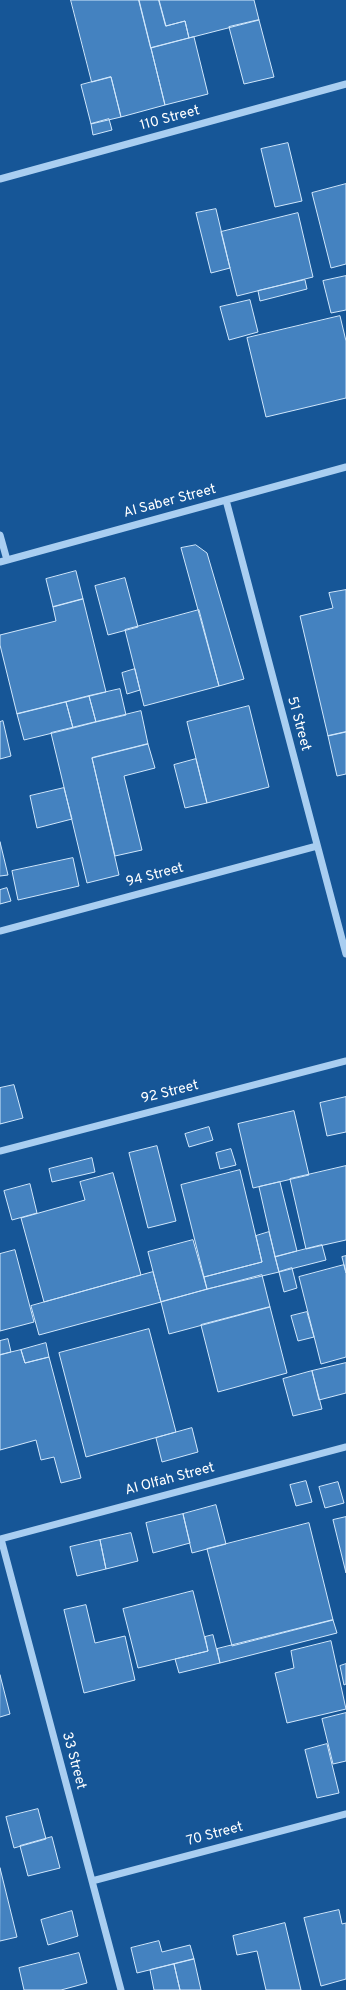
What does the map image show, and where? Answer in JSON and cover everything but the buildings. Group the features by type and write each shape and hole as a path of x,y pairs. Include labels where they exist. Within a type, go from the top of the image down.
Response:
{"street":[{"name":"110 Street","path":"0,179 346,84"},
{"name":"Al Saber Street","path":"3,561 346,467"},
{"name":"51 Street","path":"226,500 346,954"},
{"path":"0,535 3,561"},
{"name":"94 Street","path":"0,931 317,846"},
{"name":"92 Street","path":"0,1150 346,1061"},
{"name":"Al Olfah Street","path":"0,1539 346,1446"},
{"name":"33 Street","path":"0,1539 121,1990"},
{"name":"70 Street","path":"92,1881 346,1814"}]}
